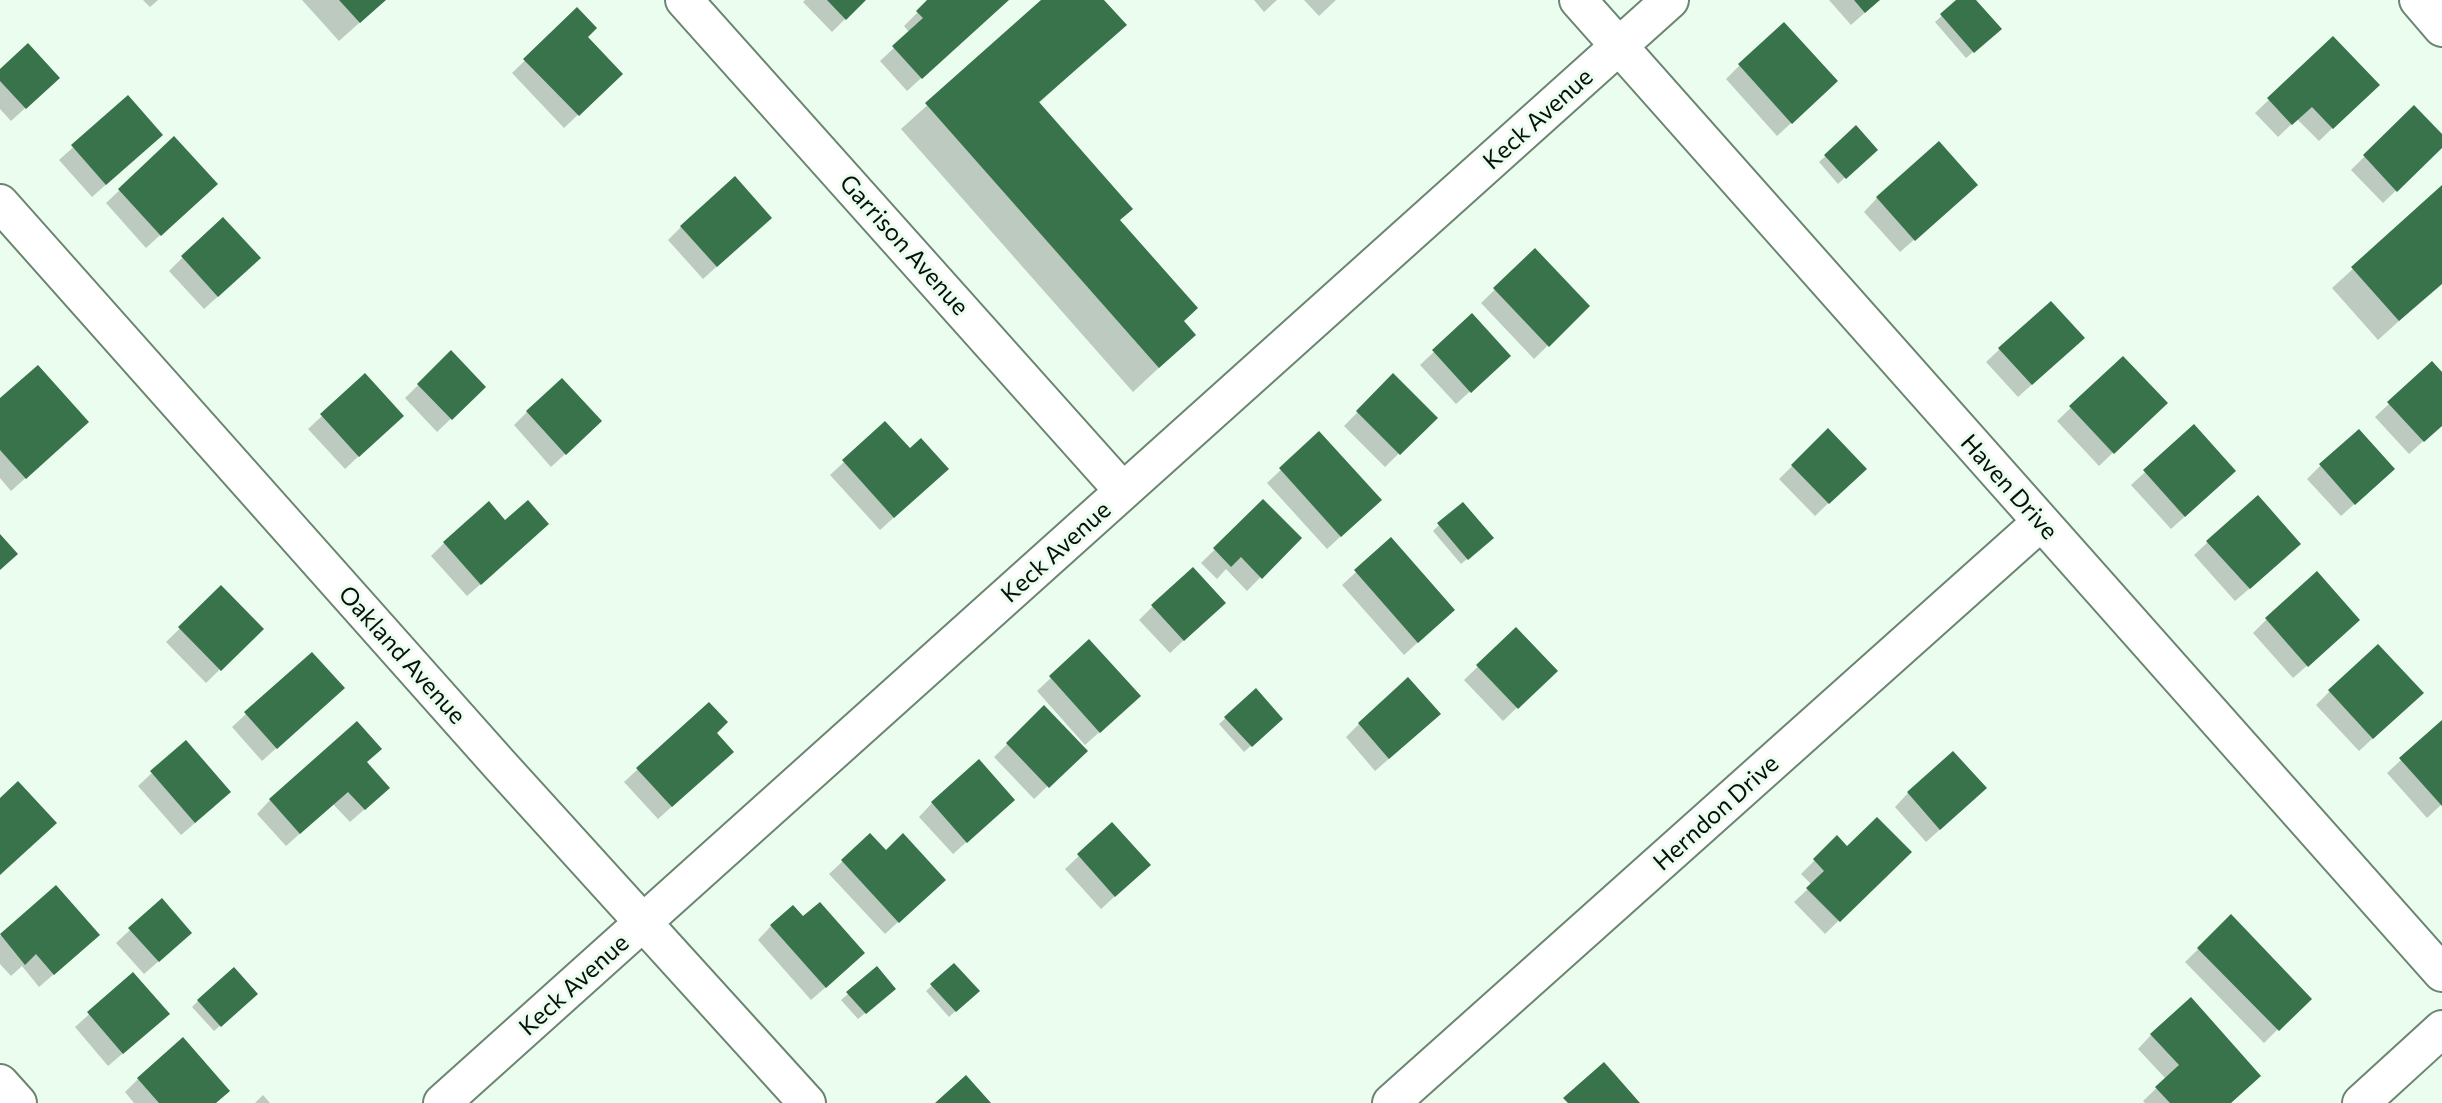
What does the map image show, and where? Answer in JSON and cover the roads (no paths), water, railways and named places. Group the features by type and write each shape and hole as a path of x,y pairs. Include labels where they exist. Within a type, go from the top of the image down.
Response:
{"street":[{"name":"Garrison Avenue","path":"684,0 1123,491"},
{"name":"Haven Drive","path":"1578,0 2442,973"},
{"name":"Keck Avenue","path":"442,1103 1670,0"},
{"path":"2418,0 2442,28"},
{"name":"Oakland Avenue","path":"0,203 489,753 807,1103"},
{"name":"Herndon Drive","path":"1391,1103 2041,522"},
{"path":"2361,1103 2442,1029"},
{"path":"0,1083 18,1103"}]}
